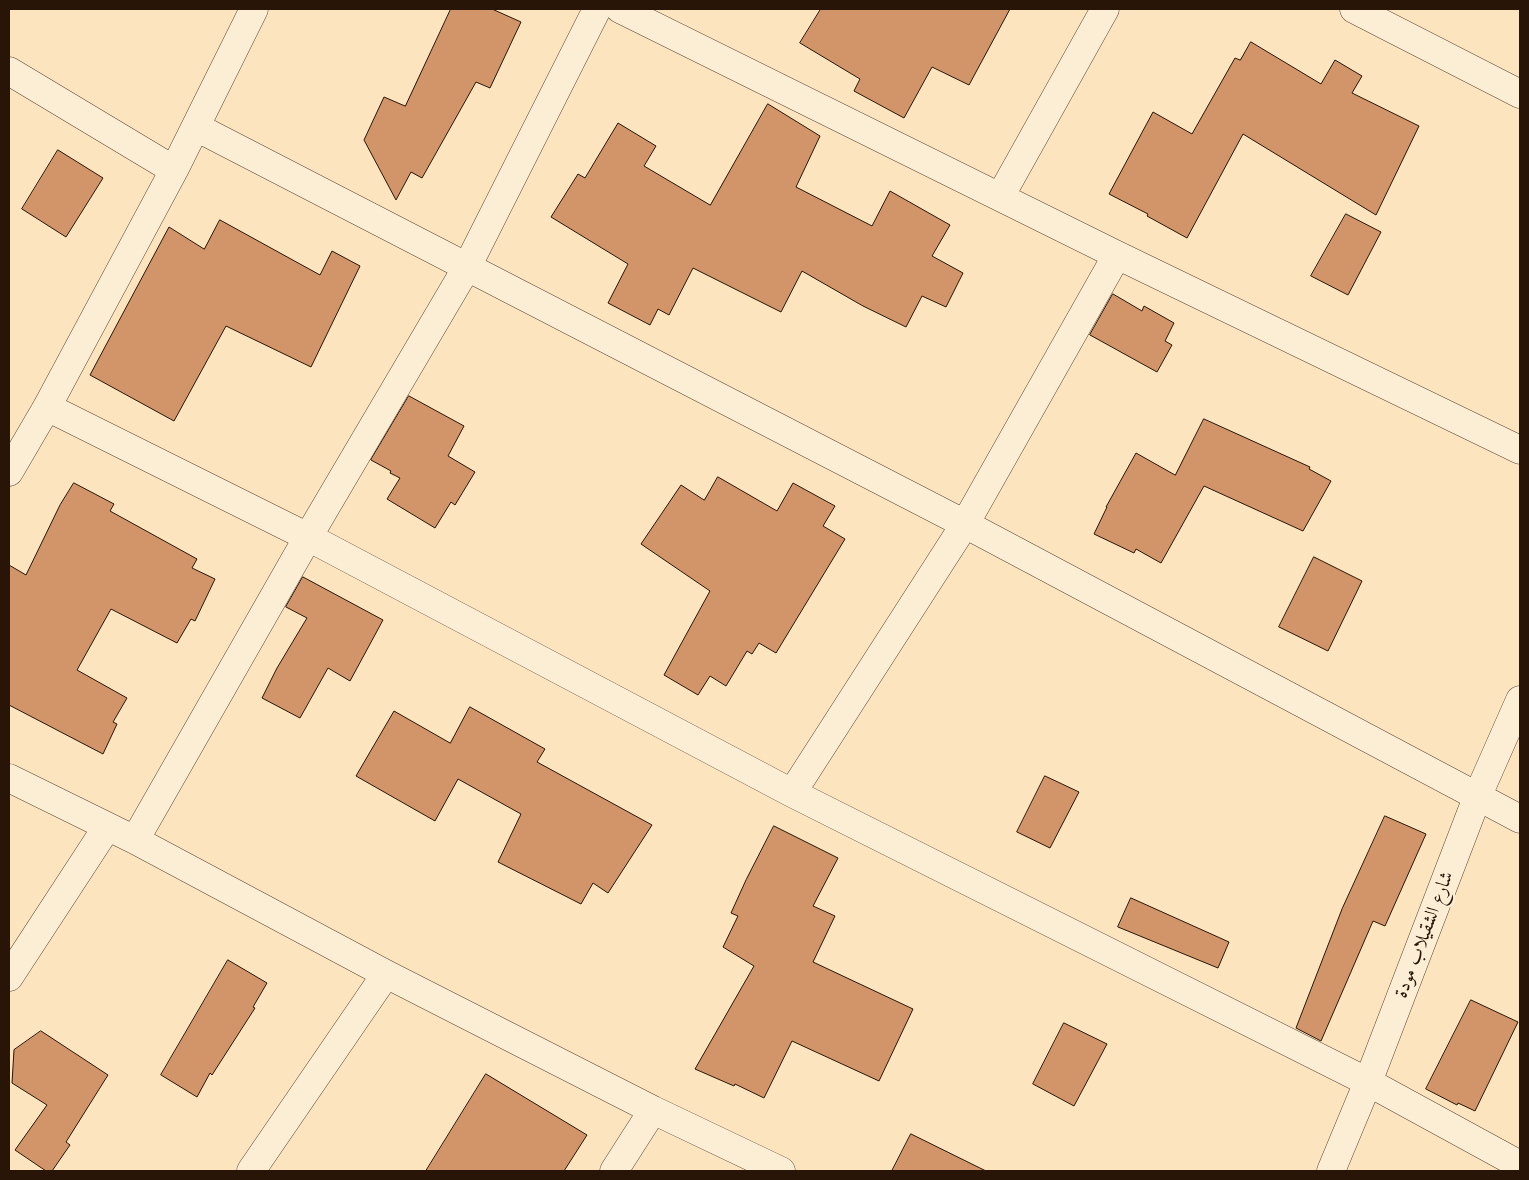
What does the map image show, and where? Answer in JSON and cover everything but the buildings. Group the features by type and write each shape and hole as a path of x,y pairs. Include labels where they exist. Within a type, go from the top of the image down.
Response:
{"street":[{"path":"9,469 47,407 174,170 254,9"},
{"path":"135,840 308,537 467,267 597,9"},
{"path":"620,9 1118,255 1520,450"},
{"path":"1000,197 1105,9"},
{"path":"1354,9 1520,94"},
{"path":"9,71 174,170"},
{"path":"196,127 965,524 1520,818"},
{"path":"792,793 965,524 1118,255"},
{"path":"47,407 308,537 792,793 1368,1082 1520,1165"},
{"name":"شارع الشقيلاب مودة","path":"1331,1171 1368,1082 1478,795 1520,700"},
{"path":"9,778 135,840 386,974 653,1110 781,1171"},
{"path":"9,977 107,827"},
{"path":"251,1171 386,974"},
{"path":"614,1171 653,1110"}]}
